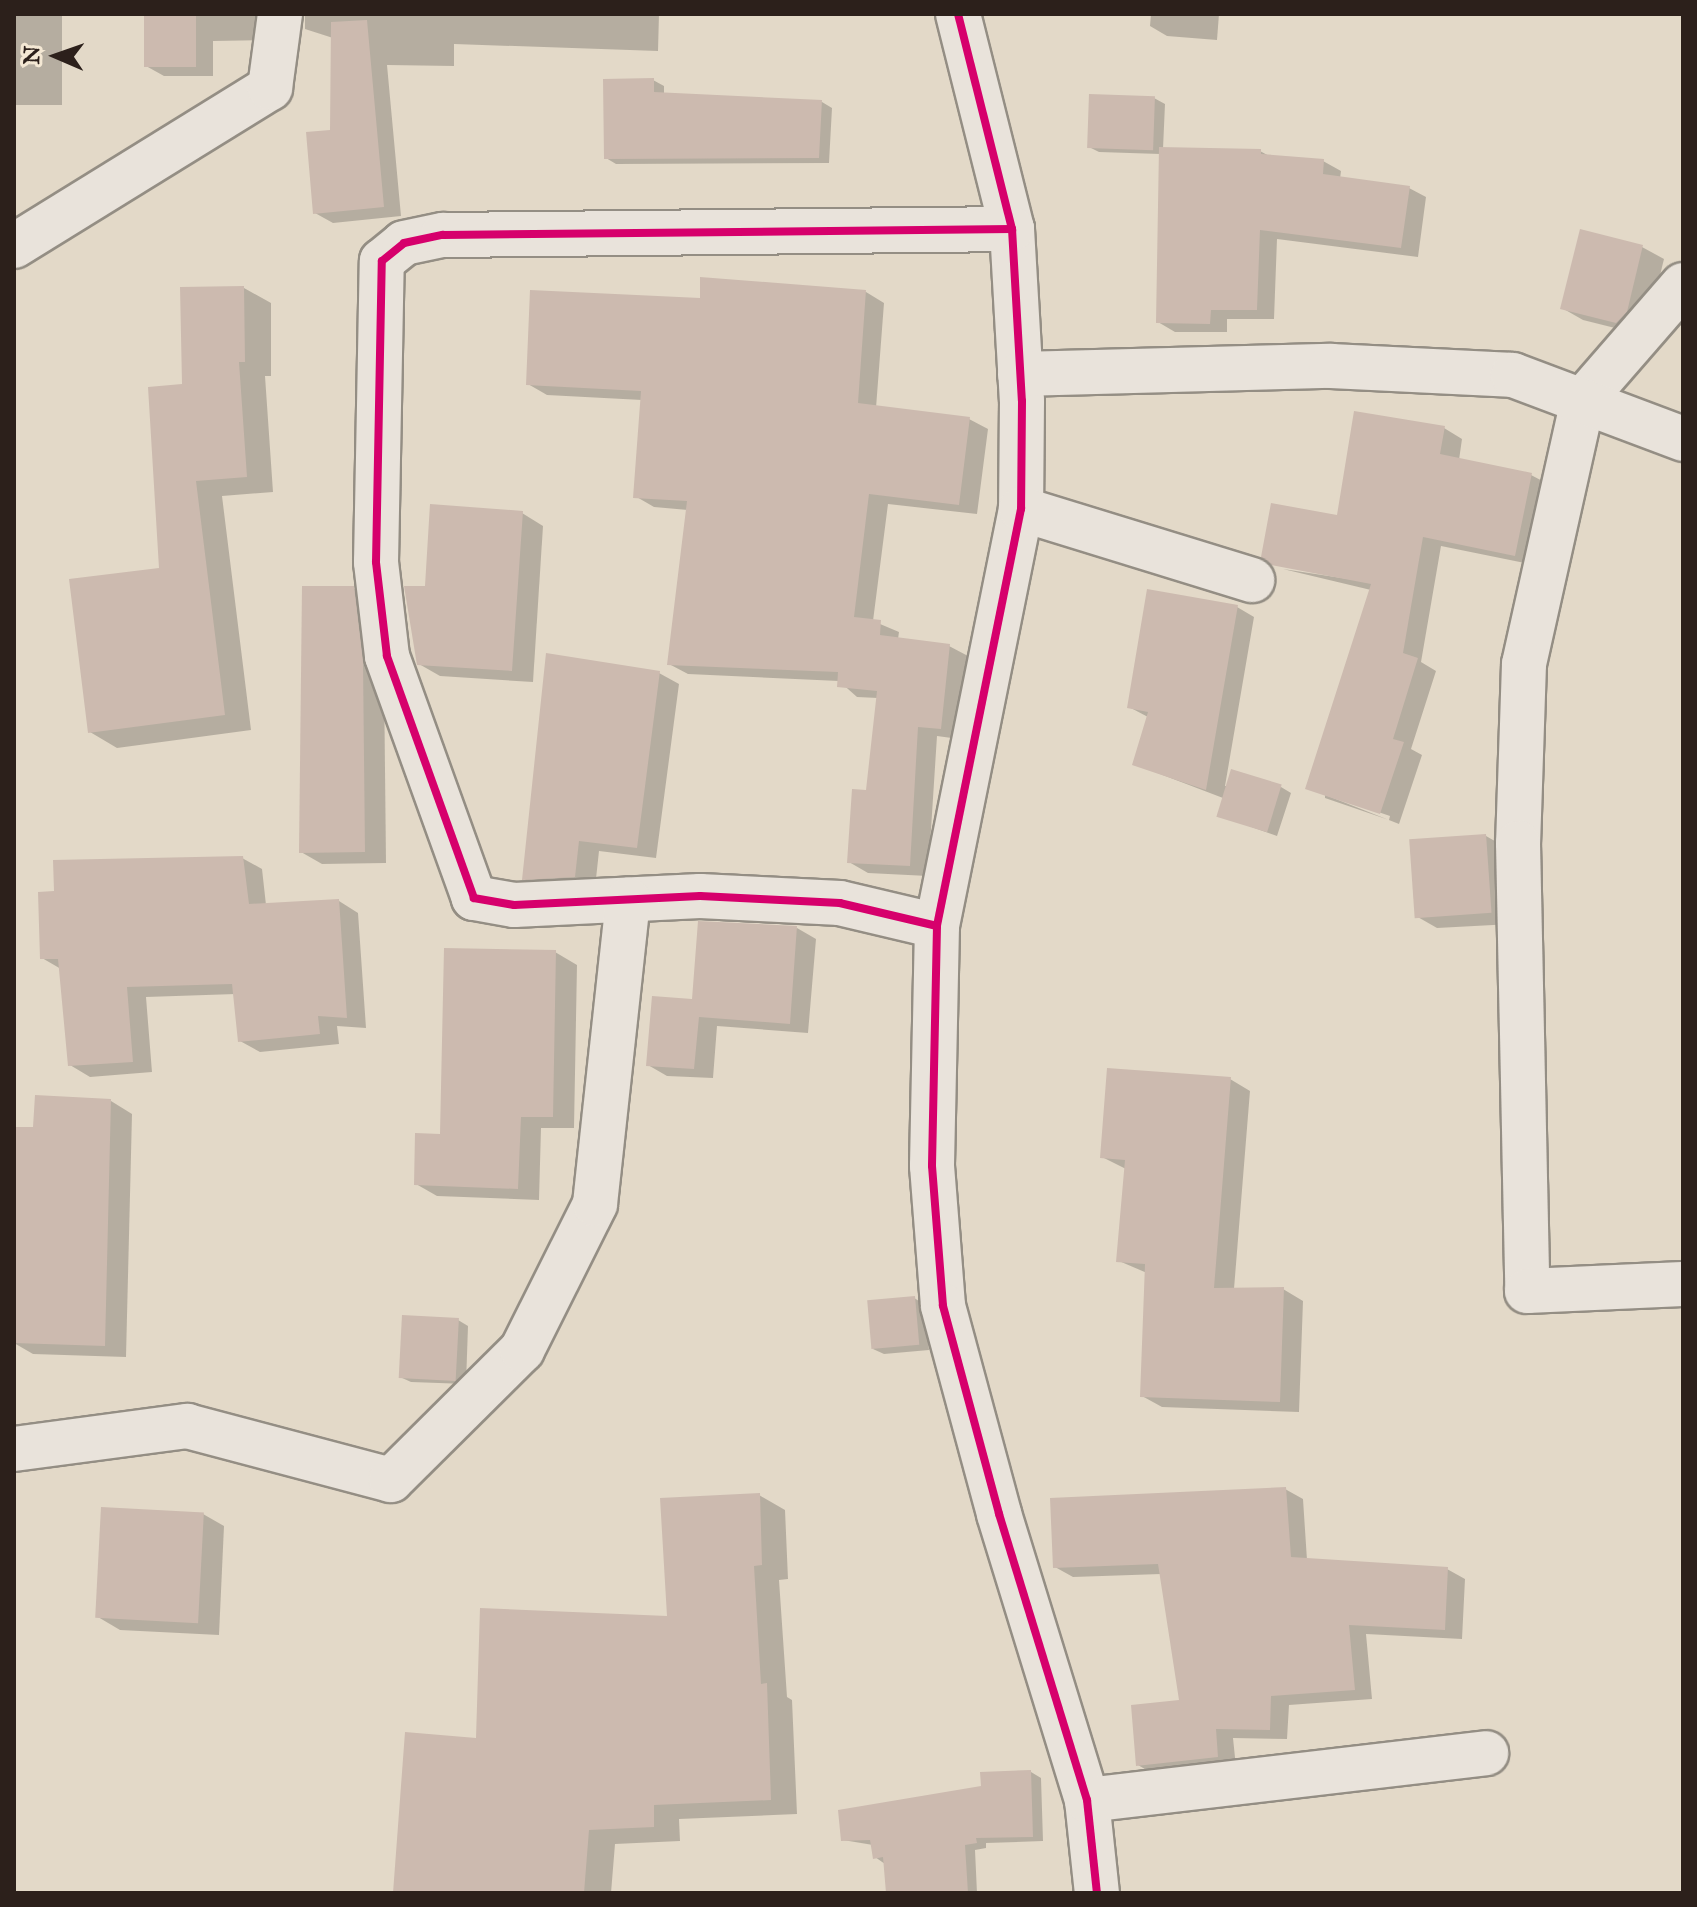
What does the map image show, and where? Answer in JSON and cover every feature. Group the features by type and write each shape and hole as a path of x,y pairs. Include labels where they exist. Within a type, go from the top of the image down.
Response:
{"street":[{"path":"14,246 270,88 280,14"},
{"path":"958,14 1012,229 1020,374 1021,509 937,926 932,1166 943,1306 999,1514 1087,1800 1097,1893"},
{"path":"937,926 840,903 700,896 514,905 474,898 444,825 387,656 376,562 382,261 404,243 443,235 1012,229"},
{"path":"1683,285 1583,400 1524,664 1518,843 1527,1291 1683,1284"},
{"path":"1020,374 1331,366 1513,375 1683,439"},
{"path":"1021,509 1252,580"},
{"path":"14,1449 187,1426 391,1480 522,1350 595,1204 628,900"},
{"path":"1087,1800 1486,1753"}],"building":[{"path":"144,14 196,14 196,67 144,67"},
{"path":"367,20 384,207 313,214 306,132 330,130 331,22"},
{"path":"654,78 654,92 822,100 819,158 604,159 603,79"},
{"path":"1089,94 1155,96 1153,150 1087,148"},
{"path":"1159,147 1261,149 1261,154 1324,159 1323,174 1410,186 1401,248 1260,230 1257,310 1211,310 1210,324 1156,323"},
{"path":"1580,229 1643,245 1627,312 1616,323 1560,309"},
{"path":"700,277 866,290 858,403 970,417 959,505 869,494 854,617 881,620 880,635 950,644 941,729 918,727 910,866 847,863 852,789 866,790 877,691 837,687 838,672 667,665 687,501 633,498 641,391 526,385 530,290 700,298"},
{"path":"244,286 245,362 239,362 247,477 196,481 225,715 88,733 69,579 159,568 148,387 182,384 180,287"},
{"path":"1354,411 1445,426 1440,454 1532,473 1515,556 1423,537 1403,653 1418,658 1393,739 1404,742 1380,814 1305,789 1371,584 1271,565 1261,557 1271,503 1337,515"},
{"path":"430,504 523,511 512,671 417,665 404,586 425,586"},
{"path":"302,586 354,586 363,662 365,852 299,853"},
{"path":"1147,589 1238,605 1206,790 1132,765 1148,712 1127,708"},
{"path":"546,653 660,671 637,848 579,841 575,877 522,880"},
{"path":"1231,769 1282,784 1267,832 1216,817"},
{"path":"1486,834 1492,913 1415,918 1409,839"},
{"path":"243,856 249,904 339,899 347,1018 318,1016 320,1034 238,1042 232,984 127,987 133,1062 68,1066 58,959 40,959 38,892 54,891 53,860"},
{"path":"698,921 797,926 790,1024 699,1017 694,1069 646,1066 652,996 692,999"},
{"path":"444,948 556,950 553,1117 521,1117 518,1189 414,1185 415,1133 440,1134"},
{"path":"1107,1068 1231,1077 1214,1288 1284,1287 1280,1402 1140,1397 1145,1264 1116,1262 1125,1160 1100,1158"},
{"path":"35,1095 111,1099 105,1346 14,1343 14,1127 33,1127"},
{"path":"915,1296 919,1345 871,1349 867,1300"},
{"path":"402,1315 459,1318 456,1381 399,1378"},
{"path":"1286,1487 1291,1557 1448,1567 1445,1630 1349,1625 1355,1690 1271,1696 1270,1730 1216,1729 1218,1757 1136,1766 1131,1705 1179,1700 1158,1564 1053,1568 1050,1498"},
{"path":"760,1493 762,1565 754,1566 761,1684 767,1683 771,1800 654,1805 654,1827 589,1830 584,1893 393,1893 405,1732 476,1738 480,1608 667,1616 660,1498"},
{"path":"101,1507 204,1512 198,1623 95,1618"},
{"path":"1031,1770 1033,1837 976,1838 977,1843 965,1845 968,1893 886,1893 883,1857 873,1859 870,1840 841,1841 838,1810 981,1786 980,1772"}],"cycle path":[{"path":"958,14 1012,229 1022,401 1021,509 937,926 932,1166 943,1306 999,1514 1087,1800 1097,1893"},
{"path":"937,926 840,903 700,896 514,905 474,898 387,656 376,562 382,261 404,243 443,235 1012,229"}]}
